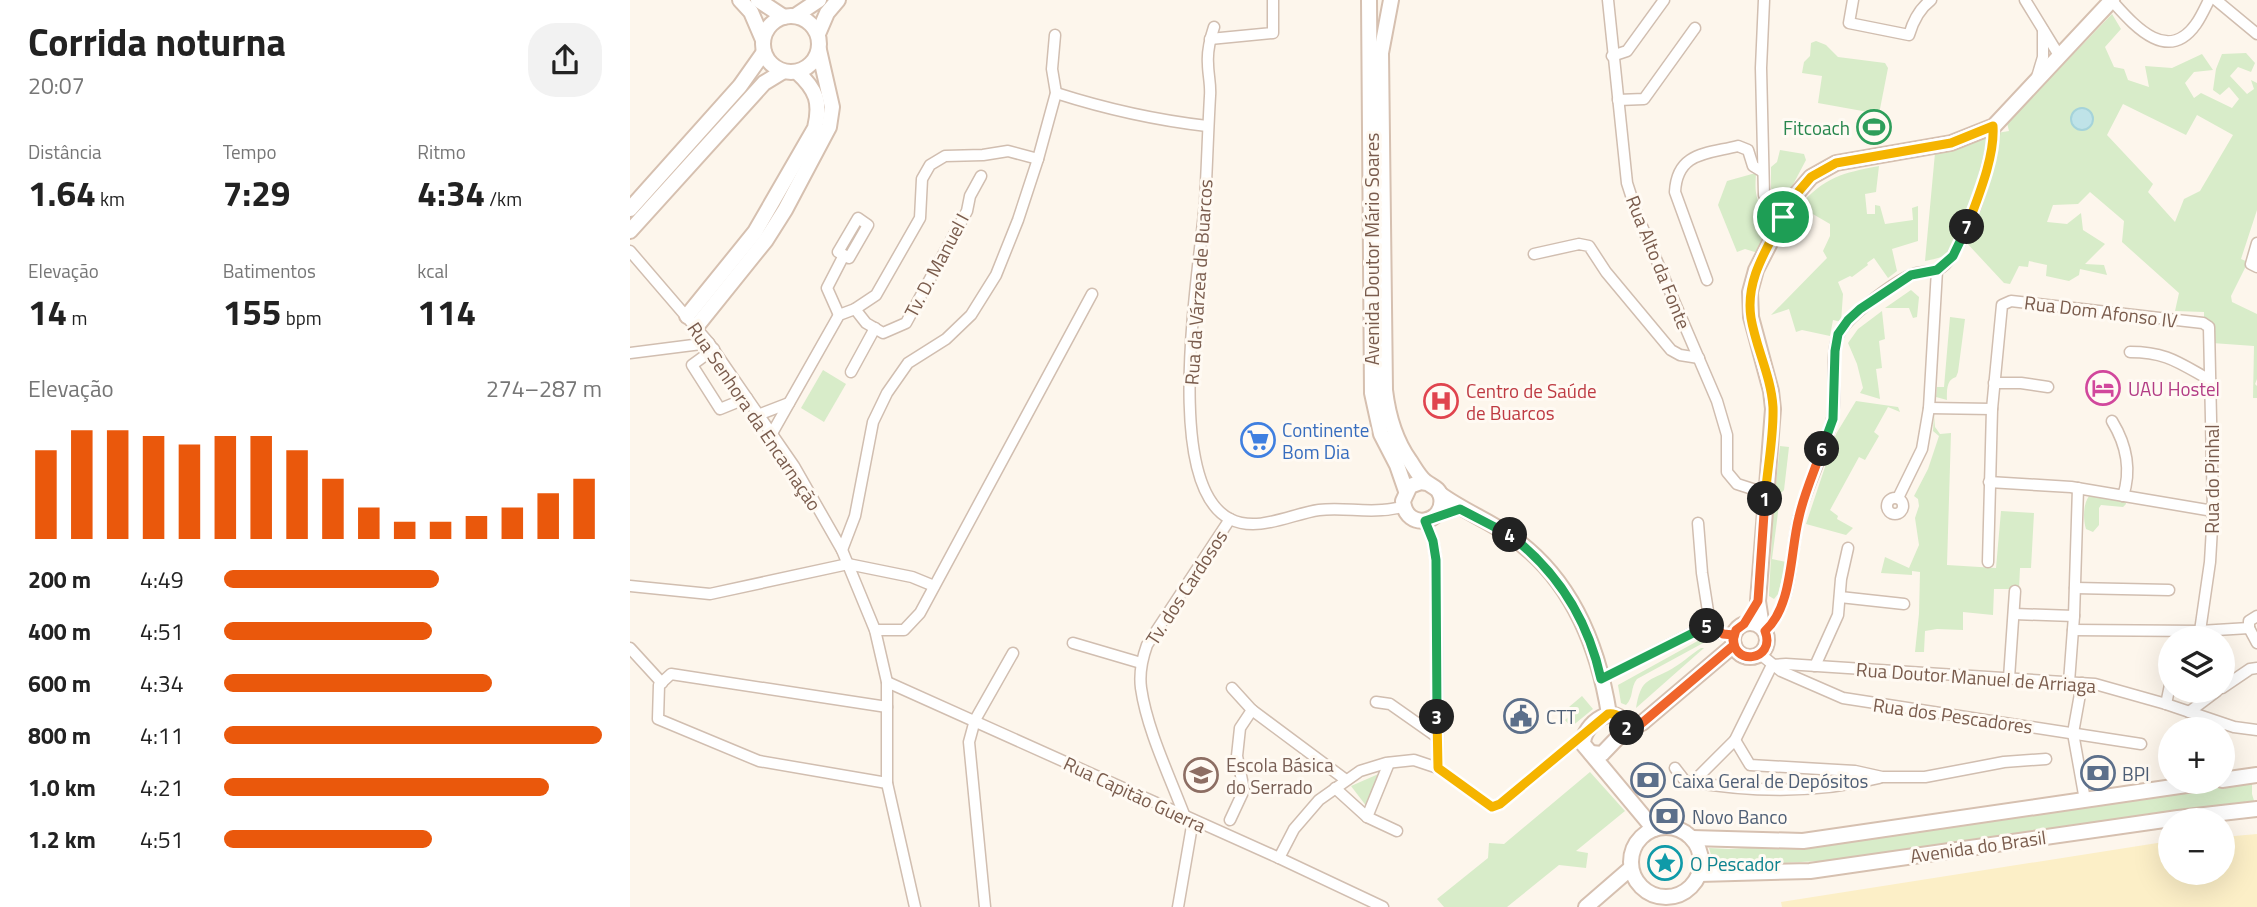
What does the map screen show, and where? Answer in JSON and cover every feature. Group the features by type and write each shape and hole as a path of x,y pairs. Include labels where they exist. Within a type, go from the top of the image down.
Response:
{"main road":[{"path":"692,322 755,232 815,128 819,113 817,99 810,84 790,72 774,67 751,12 740,0"},
{"path":"758,0 789,16 804,19 818,34"},
{"path":"630,209 740,86 763,46 767,30 774,22 819,0"},
{"path":"692,322 766,240 829,127 832,107 818,34 827,13 838,0"},
{"name":"Avenida Doutor Mário Soares","path":"1370,0 1372,393 1381,434 1397,465 1406,491"},
{"name":"Avenida Doutor Mário Soares","path":"1391,0 1381,53 1385,390 1390,419 1399,443 1427,483"},
{"path":"1758,601 1737,635 1740,654 1744,656 1760,654 1768,641 1758,601 1773,409 1771,391 1751,317 1750,292 1756,270 1793,198 1811,177 1836,163 1951,143 1993,126 2112,0"},
{"path":"630,231 764,83 807,68 815,60 819,50"},
{"path":"1460,509 1430,518 1414,519 1403,507 1403,501 1406,491 1415,484 1427,483 1460,509 1510,536 1549,571 1579,615 1590,641 1609,714"},
{"path":"1430,518 1441,505 1440,494"},
{"path":"1591,753 1602,754 1627,728 1642,723 1737,635 1754,623 1764,629"},
{"path":"1627,728 1623,719 1613,713 1609,714 1583,735 1584,748 1654,829"},
{"path":"1609,774 1610,747"},
{"path":"2235,778 2257,775"},
{"name":"Avenida do Brasil","path":"1692,838 1803,841 2158,789"},
{"name":"Avenida do Brasil","path":"1699,874 1810,871 2257,809"},
{"path":"1674,828 1692,838 1701,858 1699,874 1693,885 1683,893 1665,897 1653,895 1642,888 1631,868 1634,846 1642,836 1654,829 1674,828"},
{"path":"1586,907 1631,868"}],"street":[{"path":"1210,39 1273,33 1273,0"},
{"name":"Rua Alto da Fonte","path":"1608,0 1627,183 1717,401 1727,435 1727,472 1737,484 1765,493"},
{"path":"1612,56 1627,51 1664,0"},
{"path":"1764,0 1761,68 1764,195 1772,209 1783,217"},
{"path":"1853,0 1849,23 1909,35 1913,22 1926,2"},
{"path":"2025,0 2059,58"},
{"path":"2112,0 2140,30 2161,41 2182,37 2195,26 2209,0"},
{"path":"2216,0 2257,34"},
{"name":"Rua da Várzea de Buarcos","path":"1214,27 1207,61 1210,92 1205,201 1189,354 1189,414 1207,495 1216,508 1230,519"},
{"path":"1618,100 1644,99 1695,28"},
{"path":"2043,29 2061,40 2077,39"},
{"path":"2032,86 2041,65 2043,29"},
{"path":"842,550 855,516 873,422 887,393 908,363 946,339 971,315 996,275 1038,159 1056,93 1052,69 1055,35"},
{"path":"2044,43 2051,56 2059,58"},
{"path":"1056,93 1123,113 1161,121 1208,126"},
{"path":"1764,629 1775,620 1782,603 1799,517 1833,419 1838,334 1860,309 1911,275 1937,270 1953,256 1965,233 1981,189 1994,136 1993,126"},
{"path":"1707,280 1675,192 1680,168 1690,159 1738,146 1748,150 1753,166 1763,172"},
{"path":"771,435 839,315 855,309 876,295 920,218 922,179 930,165 946,156 1008,151 1038,159"},
{"name":"Tv. D. Manuel I","path":"875,328 883,332 906,323 961,222 981,176"},
{"path":"2254,265 2257,243"},
{"path":"1534,254 1579,244 1589,246 1606,272 1671,350 1679,355 1699,358"},
{"name":"Rua Senhora da Encarnação","path":"630,251 712,346 794,466 842,550 876,630 887,682 887,783 915,907"},
{"path":"839,315 828,288 844,255"},
{"path":"1898,498 1922,449 1929,408 1937,270"},
{"path":"876,630 904,630 920,612 1091,294"},
{"name":"Rua Dom Afonso IV","path":"1988,562 1992,409 2002,305 2011,301 2203,323 2209,327"},
{"path":"850,372 875,328 866,323 855,309"},
{"name":"Rua do Pinhal","path":"2201,626 2210,562 2213,511 2209,327"},
{"path":"630,353 712,346"},
{"path":"712,346 692,365 720,409 747,398"},
{"path":"2130,352 2152,352 2168,356 2210,380"},
{"path":"1994,383 2048,387"},
{"path":"758,415 789,404"},
{"path":"1929,408 1992,409"},
{"path":"2112,421 2126,449 2127,485 2123,496"},
{"path":"1989,482 2078,488 2213,511"},
{"path":"2069,682 2078,488"},
{"path":"1230,519 1260,523 1321,509 1382,510 1403,507"},
{"path":"1430,518 1436,560 1438,768"},
{"name":"Tv. dos Cardosos","path":"1189,818 1152,727 1141,687 1141,663 1147,645 1230,519"},
{"path":"1698,523 1710,624 1723,634 1737,635"},
{"path":"1815,666 1838,615 1841,579 1849,548"},
{"path":"630,586 710,594 848,564 912,577 934,586"},
{"path":"2074,588 2169,590"},
{"path":"2009,678 2015,591"},
{"path":"1840,597 1904,604"},
{"path":"1758,601 1771,606 1782,603"},
{"path":"2014,614 2074,616"},
{"path":"2257,616 2249,621 2249,628 2257,643"},
{"path":"1601,679 1710,624"},
{"path":"2235,629 2249,628"},
{"path":"2073,630 2158,634"},
{"path":"1073,643 1141,663"},
{"path":"630,648 662,682"},
{"path":"985,907 969,742 975,720 1013,653"},
{"name":"Rua dos Pescadores","path":"1760,654 1781,671 1843,698 2141,744"},
{"path":"1692,783 1735,740 1772,664"},
{"name":"Rua Doutor Manuel de Arriaga","path":"1772,664 2095,684 2234,727 2257,730"},
{"path":"2235,679 2250,669 2257,668"},
{"path":"887,707 671,674 659,685 658,719 759,761 887,783"},
{"name":"Rua Capitão Guerra","path":"887,682 1382,907"},
{"path":"2082,683 2073,733 2085,800"},
{"path":"1232,688 1252,710 1346,780"},
{"path":"1376,702 1390,704 1437,737"},
{"path":"2189,712 2201,703"},
{"path":"1230,820 1244,790 1237,756 1240,728 1252,710"},
{"path":"1279,858 1294,829 1319,800 1360,771 1414,760 1438,768 1492,807 1500,804 1583,735"},
{"path":"1735,740 1750,765 1855,771 1882,777 1925,777 2004,762 2046,759"},
{"path":"1367,817 1389,763"},
{"path":"1675,768 1685,781 1692,783 1751,789 1787,790 1852,785 1882,777"},
{"path":"1335,788 1367,817 1396,831"},
{"path":"1178,907 1189,818"}],"green space":[{"path":"2112,14 2121,29 2105,47 2114,67 2124,69 2128,80 2149,87 2145,66 2172,68 2202,54 2213,70 2194,72 2185,83 2194,98 2201,93 2232,108 2239,99 2229,87 2220,95 2213,90 2216,69 2222,54 2246,53 2255,63 2251,72 2238,67 2230,76 2247,94 2254,89 2251,80 2257,83 2257,210 2241,259 2248,262 2231,296 2232,302 2257,314 2257,398 2253,398 2254,346 2212,343 2204,312 2175,311 2179,293 2122,242 2124,221 2090,192 2078,204 2053,205 2047,222 2067,224 2081,213 2083,230 2105,244 2085,264 2104,265 2107,275 2080,269 2079,275 2069,281 2046,276 2047,265 2029,261 2028,267 2019,266 2010,284 2004,283 1964,240 1997,133 2009,131 2007,123","holes":["2123,104 2186,135 2197,115 2233,135 2200,191 2184,199 2175,222 2148,192 2153,184 2107,135","2082,108 2089,111 2093,117 2092,124 2076,128 2071,116"]},
{"path":"1816,41 1826,45 1838,57 1885,63 1888,68 1879,114 1818,103 1822,76 1802,73 1804,62 1810,56 1811,43"},
{"path":"1989,136 1974,197 1957,243 1945,255 1925,261 1935,153"},
{"path":"1780,150 1804,154 1806,160 1787,196 1781,201 1776,199 1771,188 1771,167 1777,162"},
{"path":"1879,166 1876,192 1865,194 1867,214 1875,214 1875,205 1880,206 1885,224 1913,220 1912,208 1918,206 1918,241 1892,249 1897,271 1888,278 1874,258 1852,277 1838,282 1843,294 1841,322 1833,320 1830,336 1802,330 1796,332 1789,309 1771,315 1827,258 1823,251 1830,236 1830,224 1799,206 1826,182 1855,171"},
{"path":"1756,174 1758,201 1773,223 1758,253 1745,249 1737,252 1718,205 1727,181"},
{"path":"1911,290 1919,297 1917,317 1913,318 1909,308 1885,308"},
{"path":"1882,311 1885,339 1879,341 1882,368 1876,369 1880,399 1860,393 1863,388 1848,343 1858,329"},
{"path":"1950,317 1965,319 1958,372 1949,383 1947,400 1936,397 1937,387 1944,387"},
{"path":"823,370 846,384 824,422 801,408"},
{"path":"1856,401 1898,407 1900,412 1888,407 1874,432 1879,436 1865,460 1859,457 1830,510 1838,516 1837,519 1853,528 1846,535 1806,524 1836,434"},
{"path":"1934,415 1935,427 1940,434 1951,433 1947,565 1996,568 2001,511 2034,513 2031,568 2020,568 2019,589 1994,589 1993,615 1963,612 1963,630 1925,631 1924,652 1915,652 1920,572 1912,571 1912,575 1881,573 1885,557 1909,568 1919,545 1915,518 1919,506 1918,499 1914,496 1928,469 1939,436 1933,431"},
{"path":"1780,446 1789,447 1784,490 1781,493 1775,492"},
{"path":"2094,495 2125,499 2126,504 2123,507 2101,505 2099,525 2093,532 2086,529 2084,512 2087,499"},
{"path":"1774,496 1780,497 1772,559 1786,562 1778,594 1774,599 1769,596"},
{"path":"1703,638 1705,642 1637,679 1626,705 1621,703 1618,685"},
{"path":"1704,648 1636,708 1645,684"},
{"path":"1582,696 1593,709 1571,727 1565,720 1573,713 1569,707"},
{"path":"1383,772 1367,807 1351,786"},
{"path":"1590,772 1625,811 1576,851 1588,853 1586,868 1559,865 1507,907 1444,907 1437,899 1488,858 1489,843 1504,844"},
{"path":"2252,782 2255,804 2218,808 2158,808 2158,814 1838,860 1710,867 1712,858 1709,848 1827,843 2168,794 2235,794 2235,784"}],"sand":[{"path":"2257,834 2257,907 1782,907 1781,902 2158,843 2158,885 2235,885 2235,836"}],"water":[{"path":"2082,108 2090,111 2093,119 2090,127 2082,130 2074,127 2071,119 2074,111"}],"place":[{"name":"Fitcoach","path":"1874,127"},
{"name":"UAU Hostel","path":"2103,388"},
{"name":"Centro de Saúde de Buarcos","path":"1441,401"},
{"name":"Continente Bom Dia","path":"1258,440"},
{"name":"CTT","path":"1521,716"},
{"name":"BPI","path":"2098,773"},
{"name":"Escola Básica do Serrado","path":"1201,775"},
{"name":"Caixa Geral de Depósitos","path":"1648,780"},
{"name":"Novo Banco","path":"1667,816"},
{"name":"O Pescador","path":"1665,863"}],"route":[{"path":"1783,217 1756,270 1750,292 1751,317 1771,391 1773,409 1758,601 1744,624 1736,630 1734,645 1642,723 1627,728 1623,719 1613,713 1608,714 1500,804 1492,807 1438,768 1436,560 1433,541 1425,521 1460,509 1510,536 1539,560 1573,604 1585,629 1601,679 1710,624 1723,634 1734,635 1734,645 1740,654 1750,657 1760,654 1768,641 1765,631 1778,614 1792,563 1799,517 1833,419 1838,334 1860,309 1911,275 1937,270 1953,256 1965,233 1981,189 1994,136 1993,126 1951,143 1836,163 1811,177 1793,198 1783,217"}]}
